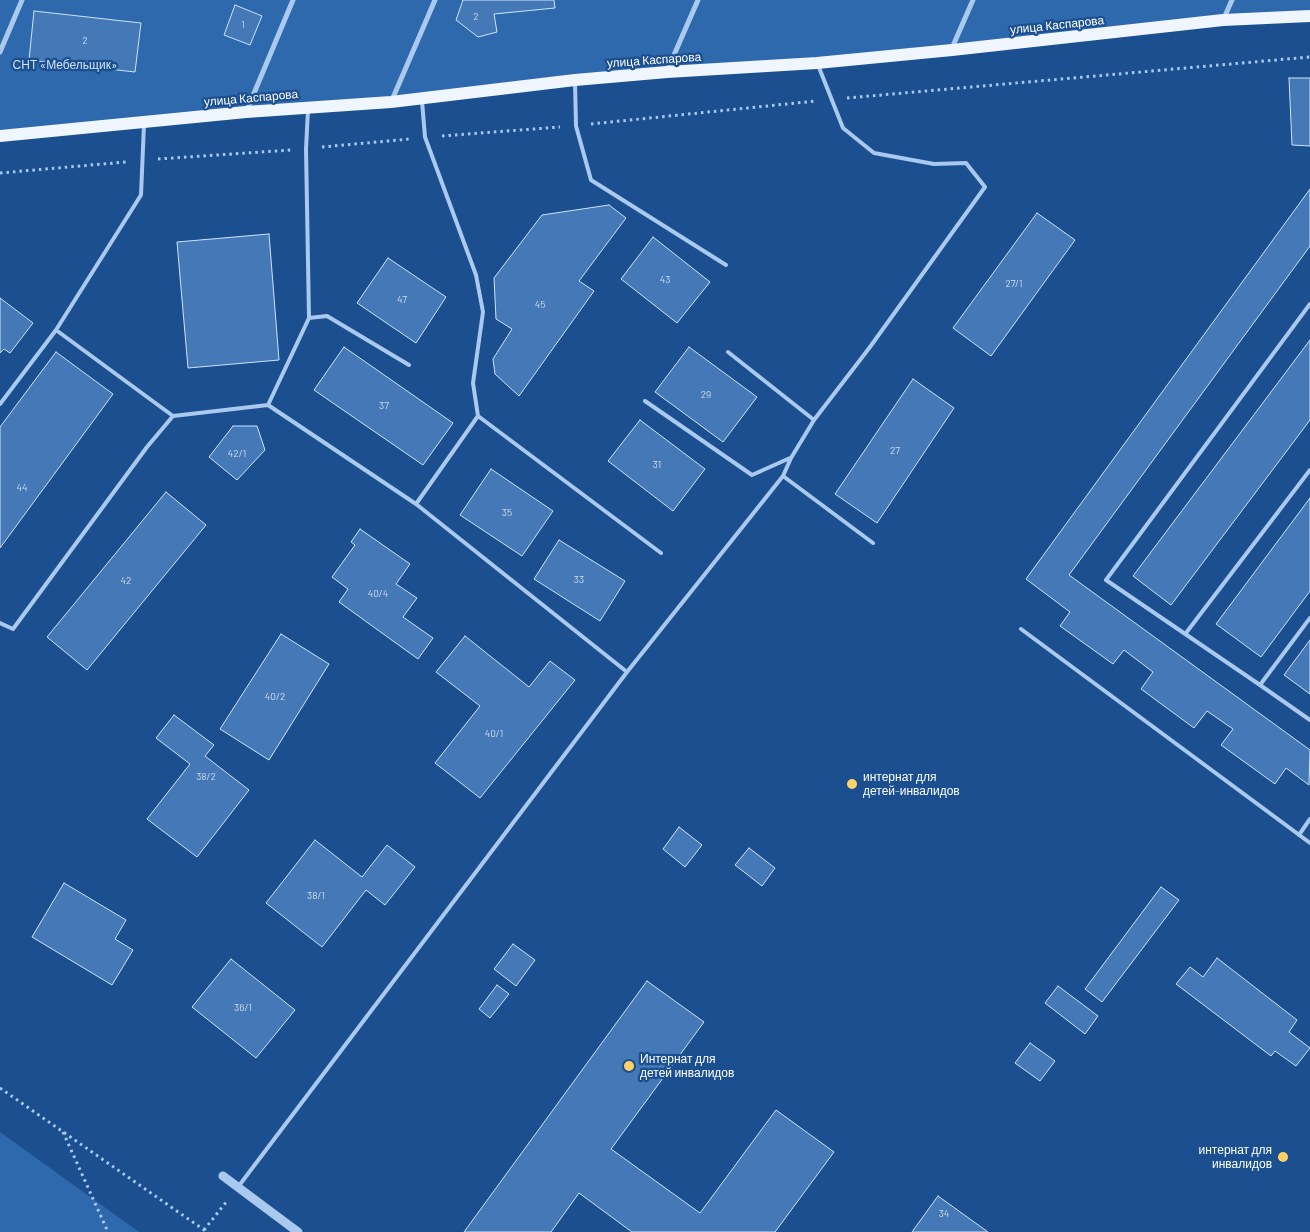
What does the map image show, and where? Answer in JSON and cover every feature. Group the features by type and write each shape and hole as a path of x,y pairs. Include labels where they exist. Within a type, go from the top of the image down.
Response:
{"main road":[{"name":"улица Каспарова","path":"0,136 246,112 391,102 574,80 817,63 1224,20 1310,16"}],"street":[{"path":"0,52 22,0"},
{"path":"246,112 293,0"},
{"path":"391,102 435,0"},
{"path":"667,72 698,0"},
{"path":"952,50 973,0"},
{"path":"1224,20 1232,0"},
{"path":"224,1176 298,1232"}],"lane":[{"path":"238,1187 627,672 783,476 791,458 814,420 985,187 966,163 934,164 874,152 843,128 817,63"},
{"path":"574,80 576,126 591,180 726,264"},
{"path":"416,504 478,416 473,383 483,312 476,276 425,137 421,97"},
{"path":"268,405 309,318 306,149 309,107"},
{"path":"0,404 56,330 141,195 144,122"},
{"path":"1310,304 1106,580 1186,633 1310,720"},
{"path":"309,318 327,316 409,365"},
{"path":"56,330 173,416 268,405 416,504 627,672"},
{"path":"728,352 814,420"},
{"path":"645,401 752,475 791,458"},
{"path":"0,623 12,628 147,447 173,416"},
{"path":"478,416 661,553"},
{"path":"1186,633 1310,470"},
{"path":"783,476 872,543"},
{"path":"1260,686 1310,618"},
{"path":"1021,629 1310,843"},
{"path":"1299,835 1310,820"}],"path":[{"path":"0,173 576,126 831,99 1310,57"},
{"path":"0,1088 205,1231 238,1187"},
{"path":"62,1131 108,1232"}],"green space":[{"name":"СНТ «Мебельщик»","path":"0,0 1310,0 1310,16 0,136"},
{"path":"0,1132 139,1232 0,1232"}],"building":[{"path":"463,0 554,0 555,8 494,14 497,32 478,37 456,20"},
{"path":"235,5 262,16 250,45 224,35"},
{"path":"34,11 141,23 135,72 29,60"},
{"path":"1289,78 1310,78 1310,146 1292,145"},
{"path":"1310,189 1310,246 1069,575 1310,750 1309,785 1286,768 1275,784 1221,745 1233,729 1207,711 1194,728 1141,689 1153,672 1124,650 1113,664 1060,626 1070,612 1026,579"},
{"path":"609,205 626,218 579,281 594,291 519,396 495,374 493,359 512,329 496,319 494,278 542,215"},
{"path":"1037,213 1075,240 991,356 953,328"},
{"path":"269,234 279,360 188,368 177,242"},
{"path":"653,237 710,282 677,323 621,279"},
{"path":"388,258 446,297 416,343 357,303"},
{"path":"0,298 33,323 10,353 4,349 0,353"},
{"path":"1310,340 1310,420 1171,605 1133,576"},
{"path":"344,347 453,423 423,465 314,390"},
{"path":"689,347 757,397 723,442 655,392"},
{"path":"56,352 113,394 0,548 0,427"},
{"path":"913,379 954,408 877,523 835,494"},
{"path":"640,420 705,469 673,511 608,461"},
{"path":"233,426 257,426 265,450 237,480 209,457"},
{"path":"491,469 553,511 522,556 460,515"},
{"path":"166,492 206,525 87,670 47,637"},
{"path":"1310,498 1310,591 1261,657 1216,624"},
{"path":"360,529 410,564 396,584 417,598 403,617 433,638 418,659 339,602 348,589 332,577 355,545 351,542"},
{"path":"559,540 625,581 600,621 534,579"},
{"path":"281,634 329,664 269,760 220,729"},
{"path":"465,636 529,687 550,661 575,680 480,798 435,763 480,706 436,672"},
{"path":"1310,640 1310,694 1284,675"},
{"path":"174,715 214,745 205,756 249,790 197,857 147,819 190,764 156,738"},
{"path":"679,827 702,845 685,867 663,849"},
{"path":"315,840 362,877 387,845 415,867 385,905 366,890 322,947 266,903"},
{"path":"749,848 775,868 762,886 735,865"},
{"path":"64,883 126,920 115,939 133,950 112,985 32,937"},
{"path":"1161,887 1179,900 1102,1002 1085,989"},
{"path":"513,944 535,960 516,986 494,969"},
{"path":"1217,958 1297,1020 1289,1032 1310,1048 1296,1066 1275,1051 1271,1056 1176,984 1190,967 1203,977"},
{"path":"231,959 295,1010 256,1058 192,1007"},
{"name":"Интернат для детей инвалидов","path":"647,981 704,1022 611,1149 700,1213 776,1110 834,1152 775,1232 632,1232 579,1193 551,1232 464,1232"},
{"path":"497,985 509,994 490,1018 479,1009"},
{"path":"1058,986 1098,1016 1085,1034 1045,1003"},
{"path":"1030,1043 1055,1061 1040,1081 1015,1063"},
{"path":"938,1196 988,1232 912,1232"}],"place":[{"name":"интернат для детей-инвалидов","path":"852,784"},
{"name":"Интернат для детей инвалидов","path":"629,1066"},
{"name":"интернат для инвалидов","path":"1283,1157"}]}
